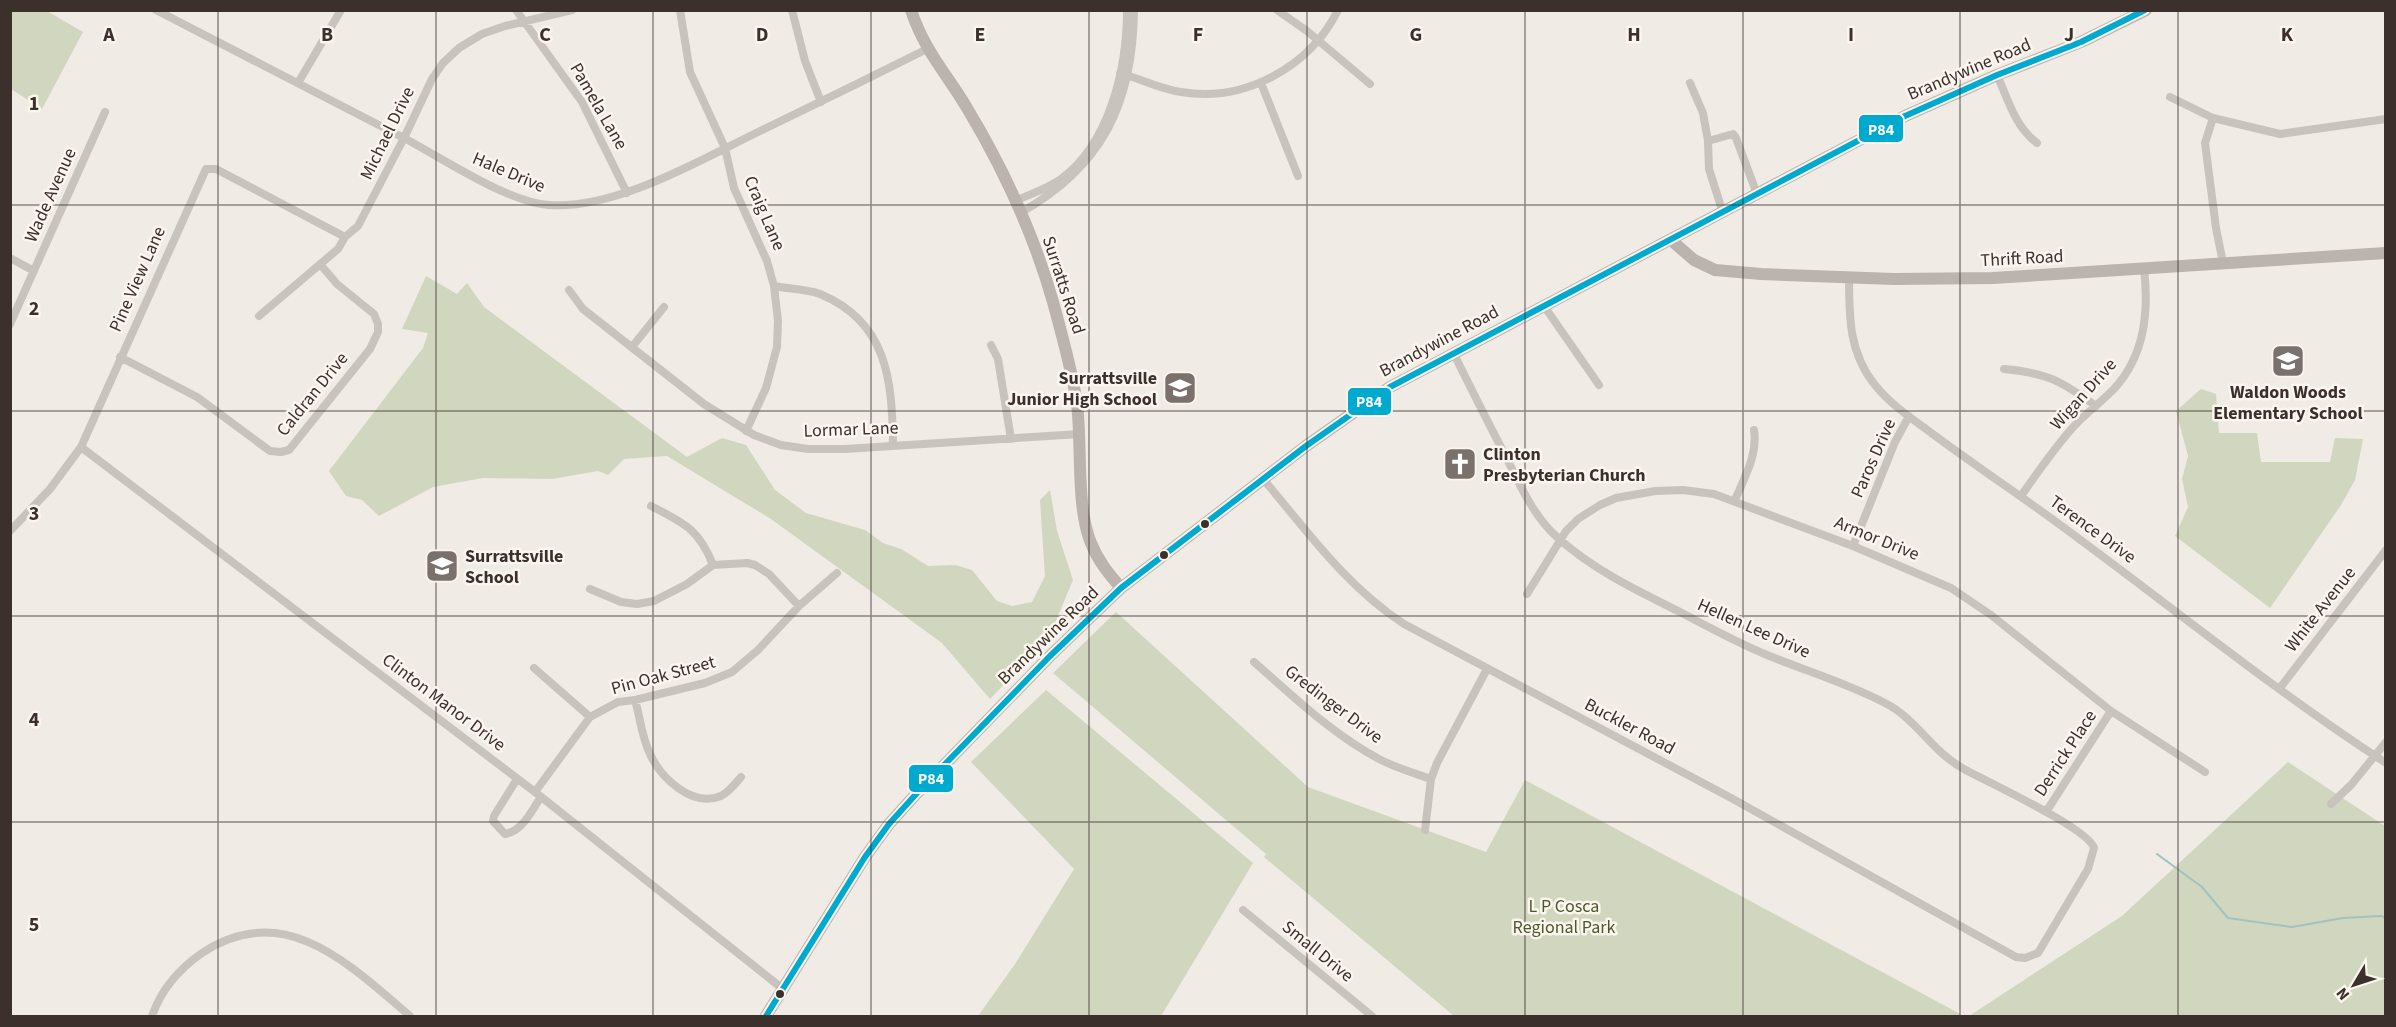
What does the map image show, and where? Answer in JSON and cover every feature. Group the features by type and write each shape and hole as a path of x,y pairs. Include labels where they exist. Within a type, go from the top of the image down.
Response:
{"main road":[{"name":"Surratts Road","path":"910,10 927,49 967,108 985,140 1017,207 1044,272 1077,402 1084,517 1090,541 1101,564 1121,588"},
{"name":"Brandywine Road","path":"766,1017 865,857 894,818 1050,656 1121,588 1370,400 1905,116 1997,75 2081,42 2146,10"},
{"name":"Thrift Road","path":"1671,240 1694,260 1715,270 1849,277 1992,278 2385,253"}],"street":[{"name":"Hale Drive","path":"156,10 491,185 532,202 547,205 584,204 627,193 821,102 927,49"},
{"path":"298,84 341,10"},
{"name":"Pamela Lane","path":"516,10 589,115 627,193"},
{"name":"Michael Drive","path":"259,316 338,249 345,237 358,226 438,68 452,54 482,34 505,26 572,10"},
{"name":"Craig Lane","path":"681,10 690,72 725,148 734,188 763,251 774,286 778,321 777,347 766,388 746,431"},
{"path":"792,10 805,61 821,102"},
{"path":"1124,74 1126,10"},
{"path":"1017,207 1060,179 1083,155 1104,120 1132,50 1134,10"},
{"path":"1276,10 1318,40 1370,84"},
{"path":"1124,74 1165,89 1202,94 1224,93 1261,83 1288,67 1318,40 1332,23 1338,10"},
{"path":"1997,75 2020,127 2027,136 2037,142"},
{"path":"1261,83 1298,176"},
{"path":"1690,83 1703,113 1708,141 1708,169 1722,213"},
{"path":"2170,97 2213,118 2280,134 2385,119"},
{"name":"Wade Avenue","path":"10,324 105,112"},
{"path":"2213,118 2205,143 2223,263"},
{"path":"1708,141 1733,134 1757,194"},
{"name":"Pine View Lane","path":"10,531 50,489 81,447 199,181 208,167 345,237"},
{"path":"10,258 34,271"},
{"name":"Caldran Drive","path":"120,357 197,397 270,451 289,450 370,349 378,332 374,314 338,284 320,264"},
{"name":"Wigan Drive","path":"2021,496 2070,432 2124,375 2138,349 2147,308 2144,268"},
{"name":"Terence Drive","path":"1849,277 1850,326 1857,357 1878,389 1909,416 2118,567 2232,656 2385,763"},
{"path":"774,286 819,294 849,311 871,334 886,363 892,396 893,444"},
{"name":"Lormar Lane","path":"569,290 583,309 704,404 746,431 781,445 808,449 845,449 893,444 1080,434"},
{"path":"1544,306 1599,385"},
{"path":"632,347 664,307"},
{"path":"991,345 998,358 1011,439"},
{"name":"Hellen Lee Drive","path":"1454,354 1529,502 1545,526 1598,570 1767,655 1854,688 1886,703 1909,719 1936,750 1950,761 2080,832 2092,843 2093,855 2088,869"},
{"path":"2004,369 2025,371 2052,378 2068,386 2096,406"},
{"name":"Paros Drive","path":"1853,546 1895,442 1909,416"},
{"path":"1735,500 1752,457 1754,430"},
{"name":"Clinton Manor Drive","path":"81,447 518,779 783,989"},
{"name":"Buckler Road","path":"1264,480 1348,579 1368,599 1404,624 1733,799 2016,957 2033,956 2043,946 2088,869"},
{"name":"Armor Drive","path":"1527,594 1560,539 1578,519 1600,505 1637,493 1697,490 1735,500 1929,577 1970,600 2111,711 2205,772"},
{"path":"651,506 690,528 700,538 713,565"},
{"name":"White Avenue","path":"2280,688 2385,550"},
{"path":"590,589 621,602 637,604 654,601 687,584 713,565 740,562 754,565 769,574 799,606"},
{"name":"Pin Oak Street","path":"518,779 494,816 494,821 505,834 519,827 590,717 618,702 711,681 732,672 758,650 799,606 837,573"},
{"name":"Gredinger Drive","path":"1254,662 1305,706 1360,748 1390,764 1431,779"},
{"path":"534,668 590,717"},
{"path":"1425,830 1431,779 1437,763 1487,669"},
{"path":"635,700 650,755 675,786 695,796 717,797 727,792 741,777"},
{"name":"Derrick Place","path":"2046,813 2111,711"},
{"path":"2331,804 2351,785 2385,742"},
{"name":"Small Drive","path":"1243,910 1372,1017"},
{"path":"152,1017 160,997 177,975 190,962 209,949 240,936 277,934 311,942 339,958 410,1017"}],"green space":[{"path":"10,11 47,11 83,32 42,109 11,89"},
{"path":"426,276 457,294 467,283 484,307 687,457 722,438 746,445 775,490 806,513 865,530 883,543 901,549 928,566 955,565 972,570 997,601 1012,606 1032,602 1045,576 1040,500 1050,490 1057,531 1073,580 1050,635 990,699 942,643 771,519 667,456 624,459 608,475 598,471 552,479 483,478 433,487 379,516 362,500 346,496 329,471 423,348 428,333 402,329"},
{"path":"2201,389 2216,394 2219,433 2257,433 2261,462 2330,462 2335,438 2363,439 2355,480 2341,505 2270,608 2175,536 2188,507 2182,479 2188,456 2176,411"},
{"name":"L P Cosca Regional Park","path":"1116,612 1308,787 1486,852 1525,780 1964,1016 1454,1016 1264,857 1266,854 1053,673"},
{"path":"1046,690 1253,863 1161,1016 978,1016 1015,964 1074,869 971,762"},
{"path":"2288,762 2385,826 2385,1016 1969,1016 2122,916"}],"waterway":[{"path":"2157,854 2202,887 2228,918 2292,927 2343,918 2381,916 2386,918"}],"transit line":[{"name":"P84","path":"766,1016 865,857 889,824 917,793 1050,656 1121,588 1306,446 1390,387 1905,116 1997,75 2081,42 2145,10"}],"place":[{"name":"Waldon Woods Elementary School","path":"2288,361"},
{"name":"Surrattsville Junior High School","path":"1180,388"},
{"name":"Clinton Presbyterian Church","path":"1460,464"},
{"name":"Surrattsville School","path":"442,566"}]}
